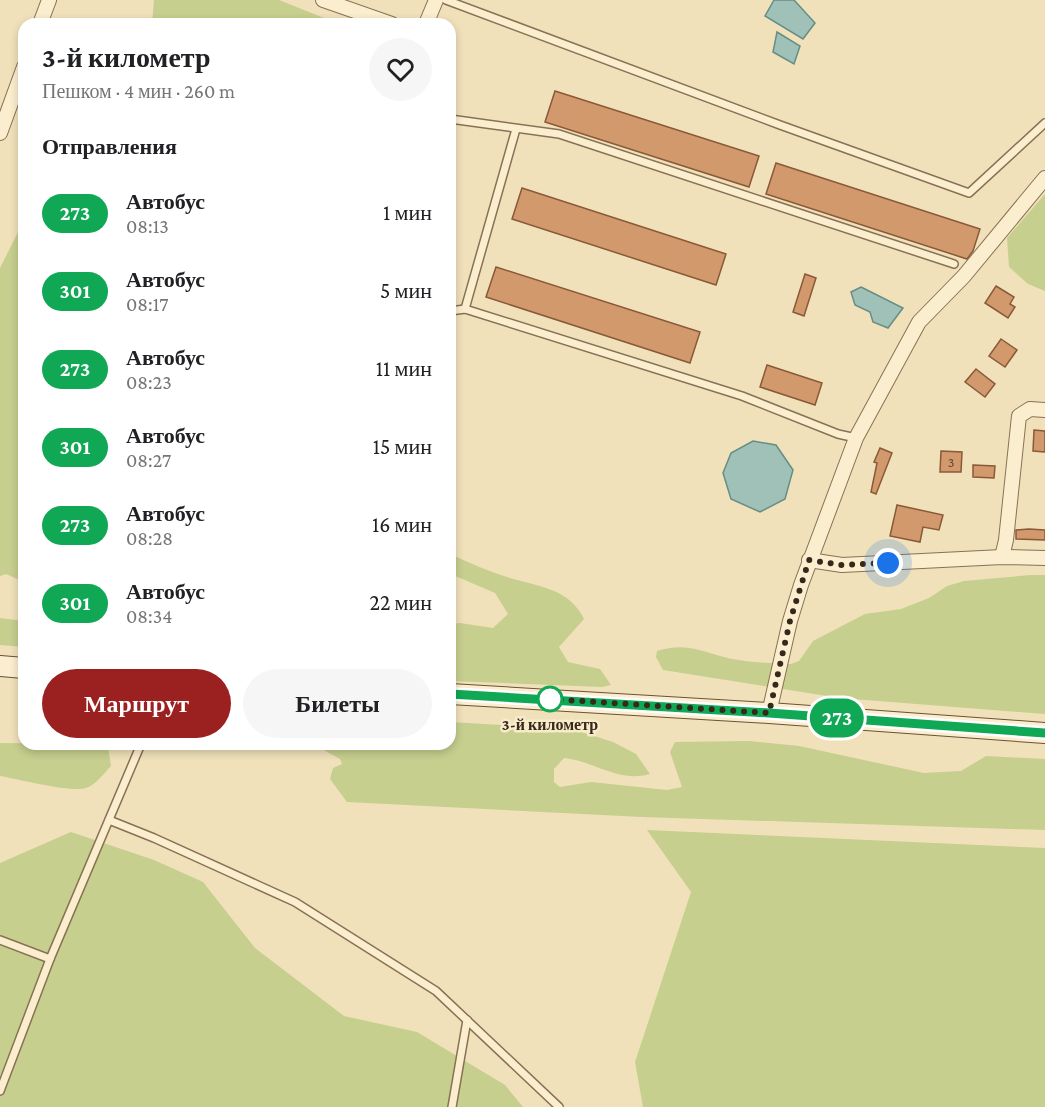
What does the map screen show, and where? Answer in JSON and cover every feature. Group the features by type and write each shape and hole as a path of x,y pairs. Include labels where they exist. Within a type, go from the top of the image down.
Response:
{"main road":[{"path":"0,666 18,668"},
{"path":"456,694 769,713 1045,733"}],"street":[{"path":"42,18 49,0"},
{"path":"323,0 375,18"},
{"path":"428,18 436,0"},
{"path":"0,132 18,84"},
{"path":"769,713 790,621 809,560 856,438 919,322 964,276 1045,177"},
{"path":"1002,556 1006,540 1019,416 1030,409 1045,410"},
{"path":"809,560 842,565 1002,556 1045,558"}],"lane":[{"path":"446,0 969,193 1045,123"},
{"path":"456,120 558,134 954,264"},
{"path":"465,309 516,129"},
{"path":"456,310 465,309 742,396 838,434 856,438"},
{"path":"0,1091 50,959 138,750"},
{"path":"109,820 296,902 436,991 558,1107"},
{"path":"0,940 50,959"},
{"path":"452,1107 467,1020"}],"green space":[{"path":"154,0 279,0 324,18 152,18"},
{"path":"1045,194 1045,291 1028,284 1009,267 1007,238"},
{"path":"18,232 18,579 6,574 0,576 0,268"},
{"path":"456,557 495,573 552,590 570,601 584,619 559,647 568,662 600,669 611,685 602,687 456,681 456,623 493,628 508,614 495,593 456,576"},
{"path":"1045,575 1045,714 840,698 663,670 656,657 657,651 680,647 745,661 791,664 799,661 813,641 865,614 901,609 929,598 947,586 964,581"},
{"path":"0,618 18,620 18,646 0,645"},
{"path":"456,722 572,729 613,742 636,754 650,774 627,776 616,774 564,758 554,769 554,782 560,787 591,782 667,790 682,787 670,752 675,742 749,741 799,746 924,773 961,771 986,756 1045,759 1045,830 642,817 347,802 330,779 333,768 342,764 340,759 324,750 456,750"},
{"path":"0,743 18,743 18,750 108,750 111,766 86,788 69,789 0,776"},
{"path":"647,830 1045,848 1045,1107 643,1107 635,1062 691,892"},
{"path":"71,832 154,860 203,882 255,948 344,1016 417,1032 505,1085 523,1107 0,1107 0,863"}],"water":[{"path":"774,0 794,0 815,23 803,39 765,16"},
{"path":"777,32 800,46 794,64 773,52"},
{"path":"861,287 903,308 888,328 873,322 870,312 855,305 851,292"},
{"path":"753,441 776,445 793,470 785,499 760,512 731,499 723,473 731,453"}],"building":[{"path":"555,91 759,156 749,187 545,122"},
{"path":"776,163 980,229 973,251 967,259 766,194"},
{"path":"522,188 726,254 716,285 512,219"},
{"path":"496,267 700,332 690,363 486,297"},
{"path":"805,274 816,278 804,316 793,312"},
{"path":"996,286 1014,297 1010,304 1015,307 1008,318 985,303"},
{"path":"1001,339 1017,350 1005,367 989,356"},
{"path":"767,365 822,383 815,405 760,387"},
{"path":"976,369 995,384 985,397 965,382"},
{"path":"1034,430 1045,431 1045,452 1033,451"},
{"path":"880,448 892,453 876,494 871,492 877,463 874,462"},
{"path":"941,451 962,452 961,472 940,472"},
{"path":"973,465 995,466 994,478 973,477"},
{"path":"897,505 943,515 939,530 923,527 920,542 890,536"},
{"path":"1016,530 1045,530 1045,540 1016,539"}],"bus line":[{"name":"273","path":"456,694 769,713 1045,733"}],"place":[{"name":"3-й километр","path":"550,699"}],"route":[{"path":"550,699 769,713 790,621 809,560 842,565 888,563"}]}
